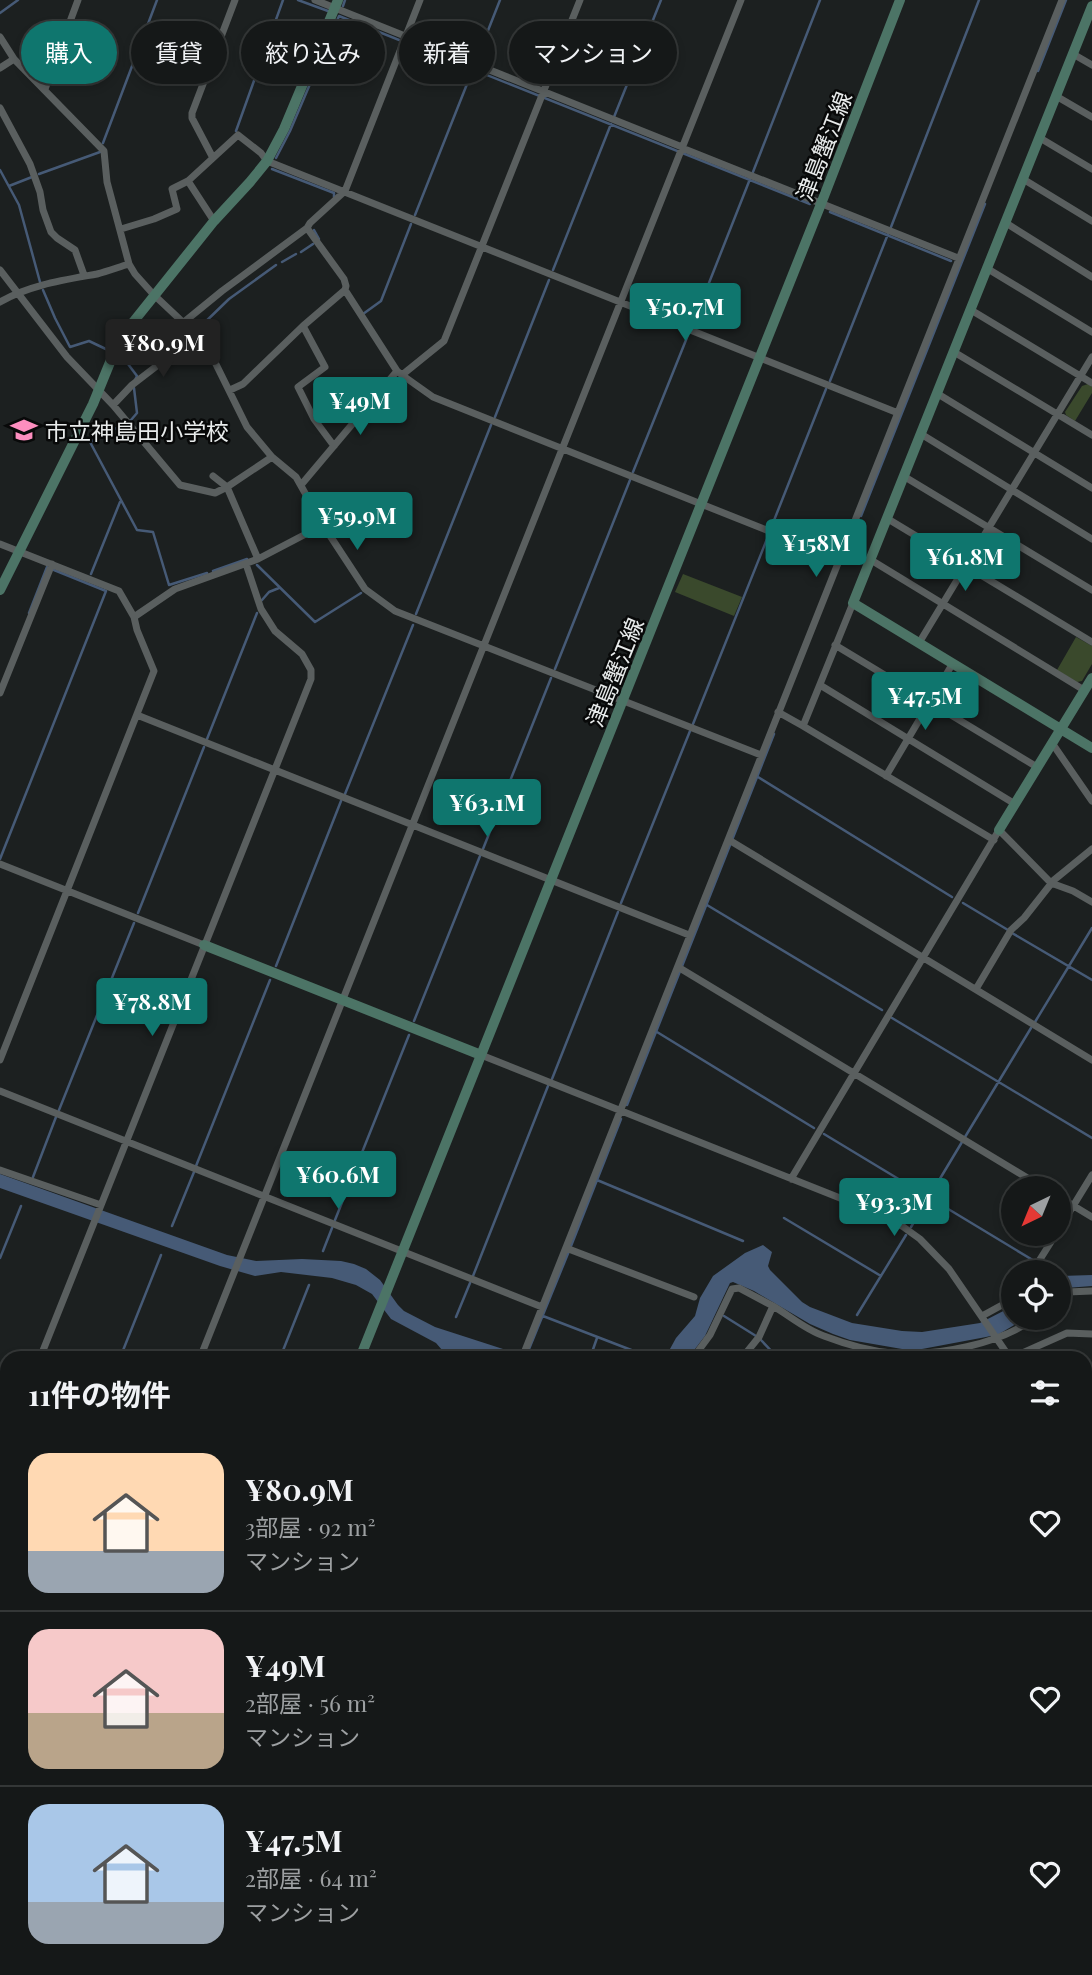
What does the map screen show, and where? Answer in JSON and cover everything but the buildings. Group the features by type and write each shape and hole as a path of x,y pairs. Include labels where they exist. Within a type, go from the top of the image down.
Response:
{"street":[{"path":"45,89 78,0"},
{"path":"212,158 192,113 234,0"},
{"path":"315,0 336,4 399,38"},
{"path":"413,21 421,0"},
{"path":"301,485 400,373 444,341 580,0"},
{"path":"203,1351 741,0"},
{"name":"津島蟹江線","path":"363,1351 702,504 900,0"},
{"path":"524,1351 680,968 690,935 731,841 761,755 1062,0"},
{"path":"0,590 121,340 153,294 267,161 284,130 336,4"},
{"path":"803,726 1091,10"},
{"path":"0,37 14,59 104,151 107,182 129,264 153,294 206,344 247,427 272,457 296,477 323,526 365,589 395,611 761,755"},
{"path":"1073,54 1092,65"},
{"path":"184,322 307,228 345,191 399,56"},
{"path":"0,68 14,59"},
{"path":"495,77 958,258"},
{"path":"1056,96 1092,117"},
{"path":"0,108 30,164 51,232 75,250 84,275"},
{"path":"121,229 177,209 172,189 188,181 238,135 267,161 898,413"},
{"path":"1040,138 1092,169"},
{"path":"1023,179 1092,221"},
{"path":"188,181 214,221"},
{"path":"1006,223 1092,277"},
{"path":"307,228 344,279 345,290 373,337 400,373 433,397 839,559"},
{"path":"0,302 17,293 129,264"},
{"path":"988,269 1092,332"},
{"path":"0,270 67,357 113,405 180,485 215,493 272,457"},
{"path":"230,390 243,384 345,290"},
{"path":"971,310 1092,383"},
{"path":"303,326 326,367 298,387 314,419 334,446"},
{"path":"113,405 132,385 197,335"},
{"path":"954,352 1092,435"},
{"path":"919,643 1092,357"},
{"path":"938,394 1092,488"},
{"path":"921,435 1092,539"},
{"path":"213,476 227,487 258,559"},
{"path":"905,477 1092,590"},
{"path":"888,519 1092,642"},
{"path":"134,617 175,589 258,559 323,526"},
{"path":"0,544 119,592 134,617 136,630 154,670 0,1060"},
{"path":"871,560 1084,690"},
{"path":"0,693 52,564"},
{"path":"43,1351 311,679 310,670 302,654 275,631 261,609 246,564"},
{"path":"853,603 1092,748"},
{"path":"835,645 1037,767"},
{"path":"886,776 953,663"},
{"path":"790,1179 1092,678"},
{"path":"820,685 1015,804"},
{"path":"780,713 993,841"},
{"path":"137,715 690,935"},
{"path":"1052,743 1092,801"},
{"path":"999,830 1051,883 1092,902"},
{"path":"731,841 1092,1060"},
{"path":"976,989 1011,930 1024,918 1051,883 1092,849"},
{"path":"0,864 862,1207 902,1226 935,1253 949,1269 1004,1351"},
{"path":"680,968 1024,1176"},
{"path":"0,1091 542,1307"},
{"path":"0,1170 100,1207"},
{"path":"1071,1209 1092,1175"},
{"path":"1073,1206 1092,1217"},
{"path":"566,1248 694,1297"},
{"path":"698,1351 710,1335 732,1289 739,1288 822,1336 874,1351"},
{"path":"1071,1292 1092,1291"},
{"path":"748,1351 759,1337 774,1306"},
{"path":"983,1317 1001,1306"},
{"path":"937,1351 972,1346 1002,1337 1014,1330"},
{"path":"1022,1351 1067,1333 1092,1334"}],"green space":[{"path":"1088,384 1092,387 1092,393 1075,421 1065,412 1082,386"},
{"path":"683,574 742,597 734,616 675,592"},
{"path":"1076,637 1092,646 1092,664 1082,681 1077,682 1057,670"}],"water":[{"path":"0,1174 227,1255 256,1261 302,1259 354,1264 380,1280 404,1311 435,1327 509,1351 443,1351 436,1343 391,1319 372,1294 356,1285 332,1278 281,1272 255,1276 0,1188"},
{"path":"763,1245 772,1252 768,1266 770,1270 802,1302 852,1323 922,1332 980,1323 1001,1312 1001,1330 1006,1330 999,1334 922,1349 902,1349 850,1340 810,1324 754,1291 733,1282 730,1283 705,1336 693,1351 669,1351 695,1316 700,1298 713,1276 745,1253"},
{"path":"1092,1275 1092,1286 1071,1288 1071,1276"}],"waterway":[{"path":"0,13 18,0"},
{"path":"103,143 157,0"},
{"path":"236,131 283,0"},
{"path":"298,0 328,11"},
{"path":"343,6 345,0"},
{"path":"492,21 500,0"},
{"path":"614,117 661,0"},
{"path":"753,172 820,0"},
{"path":"891,227 979,0"},
{"path":"1038,71 1066,0"},
{"path":"276,158 339,16 810,204"},
{"path":"415,215 467,84"},
{"path":"553,270 611,124"},
{"path":"39,174 100,152"},
{"path":"272,169 334,193 334,197"},
{"path":"0,170 19,205 40,282"},
{"path":"9,186 32,177"},
{"path":"692,326 750,179"},
{"path":"861,516 985,204"},
{"path":"830,212 951,261"},
{"path":"363,314 381,301 411,224"},
{"path":"314,230 319,239"},
{"path":"830,381 888,234"},
{"path":"301,252 313,244"},
{"path":"282,262 296,254"},
{"path":"198,329 229,299 276,265"},
{"path":"495,417 549,280"},
{"path":"43,290 70,347 89,341 110,351"},
{"path":"633,472 688,335"},
{"path":"122,356 137,376 135,380"},
{"path":"131,420 137,413 134,388"},
{"path":"771,528 826,389"},
{"path":"122,425 90,442 137,530 153,532 169,585 207,573"},
{"path":"416,614 491,425"},
{"path":"555,669 630,480"},
{"path":"91,574 120,502"},
{"path":"693,724 769,534"},
{"path":"213,571 247,559"},
{"path":"257,565 315,622 361,593"},
{"path":"29,613 47,567"},
{"path":"0,859 106,591 54,570"},
{"path":"262,600 269,592 279,588"},
{"path":"207,739 257,613"},
{"path":"345,794 413,625"},
{"path":"483,849 551,678"},
{"path":"621,903 690,731"},
{"path":"627,1105 774,734"},
{"path":"138,913 204,747"},
{"path":"758,777 952,897"},
{"path":"276,966 341,801"},
{"path":"414,1021 480,856"},
{"path":"963,903 1008,930"},
{"path":"707,905 882,1010"},
{"path":"552,1079 618,912"},
{"path":"59,1110 134,923"},
{"path":"1035,1022 1092,928"},
{"path":"1012,933 1092,980"},
{"path":"196,1166 270,980"},
{"path":"892,1018 1092,1138"},
{"path":"965,1137 1031,1028"},
{"path":"657,1032 814,1128"},
{"path":"335,1220 409,1035"},
{"path":"473,1276 548,1086"},
{"path":"33,1177 56,1117"},
{"path":"571,1246 621,1119"},
{"path":"824,1134 1033,1260"},
{"path":"911,1227 962,1142"},
{"path":"172,1226 194,1172"},
{"path":"597,1180 743,1241"},
{"path":"0,1258 21,1206"},
{"path":"784,1218 881,1276"},
{"path":"323,1251 332,1228"},
{"path":"857,1315 906,1235"},
{"path":"529,1349 569,1251"},
{"path":"123,1351 161,1255"},
{"path":"456,1317 470,1283"},
{"path":"283,1351 309,1285"},
{"path":"543,1316 634,1351"},
{"path":"724,1316 756,1336"},
{"path":"592,1351 597,1338"},
{"path":"760,1339 771,1351"}],"place":[{"name":"市立神島田小学校","path":"24,430"}]}
